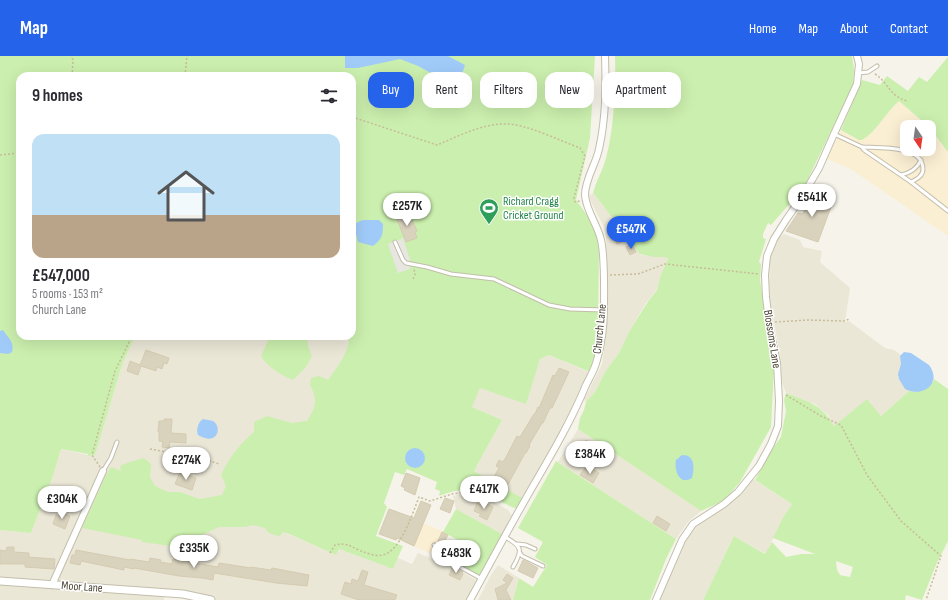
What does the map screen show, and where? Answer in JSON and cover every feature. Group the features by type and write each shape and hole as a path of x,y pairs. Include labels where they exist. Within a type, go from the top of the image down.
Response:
{"street":[{"name":"Church Lane","path":"470,600 561,439 597,361 602,336 604,310 601,240 597,226 587,204 585,194 587,182 599,151 604,120 606,98 605,56"},
{"name":"Blossoms Lane","path":"656,600 682,540 693,524 724,504 738,492 759,466 771,444 778,426 779,401 777,363 769,323 766,297 765,275 768,256 774,239 819,168 857,84 859,64 857,56"},
{"path":"52,585 103,471"},
{"name":"Moor Lane","path":"0,580 183,594 211,600"}],"lane":[{"path":"858,73 868,72 877,66"},
{"path":"834,134 862,147 907,151 916,155 921,160 923,172 911,182"},
{"path":"862,147 864,150 902,175 948,211"},
{"path":"902,175 915,169 921,160"},
{"path":"395,242 403,260 406,263 451,274 494,279 540,301 559,307 584,310 604,310"},
{"path":"103,471 111,458 117,442"},
{"path":"505,537 517,544 526,545 536,549"},
{"path":"513,567 520,553 520,548 517,544"},
{"path":"434,545 442,557 482,579"},
{"path":"520,553 522,556 543,566"}],"path":[{"path":"72,56 72,72"},
{"path":"185,72 187,56"},
{"path":"868,72 878,76 892,93 907,101"},
{"path":"356,118 437,145 473,130 496,125 519,125 580,148 585,156 574,198 575,202 586,200"},
{"path":"0,154 16,153"},
{"path":"603,274 638,274 665,264 765,275"},
{"path":"413,265 415,275 413,278"},
{"path":"769,323 796,320 845,321 849,319"},
{"path":"103,471 92,455 115,370 130,340"},
{"path":"778,389 821,416 841,426 867,476 901,521 941,556 926,600"},
{"path":"150,449 201,458 219,464"},
{"path":"330,553 335,545 342,544 350,545 371,554 382,556 390,552 400,539 419,497 430,501 452,494 471,491 493,498"}],"shaded area":[{"path":"899,101 920,120 900,120 900,156 936,156 936,137 948,152 948,236 851,169 827,159 841,130 859,140 862,140 875,130 889,111"},
{"path":"593,193 641,255 666,257 668,259 660,277 657,289 646,303 630,330 619,353 605,372 595,392 586,402 584,400 602,364 606,319 606,236 604,227 590,200 589,196"},
{"path":"784,234 800,240 803,247 822,251 820,262 850,288 845,322 849,321 885,348 894,350 934,379 909,391 881,416 867,400 834,426 828,415 816,405 786,393 782,382 780,355 770,300 769,284 769,263 771,254 777,239"},
{"path":"403,238 410,260 410,269 398,273 388,244"},
{"path":"133,340 355,340 281,531 336,555 339,549 393,569 398,558 412,564 418,553 447,565 448,564 463,571 478,581 467,600 206,600 164,593 164,600 0,600 0,530 31,533 53,476 61,449 88,456 95,455 122,365"},
{"path":"549,355 591,373 525,500 474,471 502,420 472,407 479,388 533,378 540,359"},
{"path":"578,429 701,511 688,522 676,539 558,462"},
{"path":"750,477 792,504 782,519 766,554 734,536 703,600 656,600 693,524 724,504"},
{"path":"466,493 484,497 508,510 513,517 504,535 456,509 453,496"},
{"path":"414,519 449,534 437,556 404,542"},
{"path":"498,565 519,578 513,600 478,600 491,575"}],"green space":[{"path":"0,56 595,56 594,72 545,72 545,108 592,108 590,138 576,200 589,218 599,241 598,336 594,362 590,372 549,355 540,359 526,404 480,388 472,407 502,420 474,471 524,499 518,509 509,506 487,494 474,490 454,491 439,496 440,491 435,489 437,482 407,469 404,475 395,472 384,503 387,507 376,536 403,546 393,569 339,549 336,555 289,534 283,532 280,536 276,535 269,533 265,528 253,525 245,527 219,527 204,534 181,539 177,547 142,542 142,540 82,528 111,467 121,471 120,466 144,458 151,464 150,477 155,486 168,492 180,492 200,499 222,495 226,486 221,475 235,451 254,432 254,422 267,416 292,423 307,421 315,403 313,390 310,385 311,378 319,376 328,380 345,354 349,340 356,340 356,72 16,72 16,340 133,340 122,365 95,455 88,456 88,454 61,449 53,476 31,533 0,530"},
{"path":"615,56 852,56 854,69 853,84 806,183 771,225 768,223 763,234 763,238 766,239 759,262 761,264 760,280 774,367 771,427 740,482 721,502 701,511 578,429 580,418 586,402 595,392 605,372 619,353 630,330 657,290 660,277 668,259 665,257 654,257 640,254 593,193 609,147 614,108 681,108 681,72 615,72"},
{"path":"948,57 948,152 936,136 936,120 921,120 899,101 873,131 862,140 859,140 841,130 862,80 880,85 887,76 908,91 919,77 927,82"},
{"path":"268,340 307,340 312,356 306,367 293,380 284,376 267,364 261,356"},
{"path":"934,379 948,389 948,541 936,565 922,600 906,595 905,600 703,600 734,536 765,554 772,542 786,557 801,554 815,554 773,538 782,519 792,504 755,480 770,452 781,437 786,411 784,400 786,393 819,408 825,413 834,426 867,399 881,416 909,391 915,392 933,382","holes":["836,561 853,567 850,577 840,575 837,570"]},
{"path":"556,461 676,539 666,559 650,600 513,600 519,578 533,587 547,565 535,557 543,542 518,528"},
{"path":"456,509 504,535 481,576 447,559 458,540 443,532"}],"water":[{"path":"345,56 448,56 465,65 462,72 429,72 400,59 358,68 345,68"},
{"path":"363,220 379,220 383,224 381,236 373,246 358,242 356,223"},
{"path":"3,330 13,345 12,352 8,354 0,353 0,331"},
{"path":"904,352 911,353 929,365 933,372 934,378 929,388 918,392 905,389 899,379 898,374 901,364 900,356"},
{"path":"203,419 212,421 216,424 218,431 217,434 210,439 198,435 198,426"},
{"path":"415,448 422,451 425,458 422,465 415,468 408,465 405,458 408,451"},
{"path":"682,455 690,457 693,463 692,478 687,480 684,480 678,476 676,468 676,460"}],"building":[{"path":"812,191 834,199 818,242 786,231 798,213 803,214"},
{"path":"407,213 409,218 411,217 417,231 415,232 417,238 406,242 396,217"},
{"path":"613,225 623,241 617,244 607,229"},
{"path":"632,244 636,252 630,255 626,247"},
{"path":"146,350 169,358 167,364 164,363 162,369 157,367 156,371 141,366 138,375 127,371 130,361 140,365"},
{"path":"559,368 569,372 552,408 550,408 506,488 492,480 499,468 496,466 499,460 502,462 505,459 517,436 520,437 538,407 539,408 553,375 555,376"},
{"path":"164,419 172,419 171,433 186,434 186,443 170,442 169,448 162,447 163,442 159,441 158,432 159,421 164,421"},
{"path":"586,440 596,446 591,454 588,452 579,465 572,460"},
{"path":"585,468 591,472 593,469 599,473 593,483 580,475"},
{"path":"180,472 196,478 192,490 175,484"},
{"path":"406,473 420,478 415,495 404,490 405,488 401,486"},
{"path":"445,498 454,501 450,513 440,509"},
{"path":"421,501 431,505 414,546 397,538 396,540 379,534 389,509 414,518"},
{"path":"483,502 493,507 487,520 479,516 481,514 474,511 477,503 481,505"},
{"path":"60,512 70,516 65,529 53,524 56,515 59,516"},
{"path":"657,516 670,524 666,531 653,523"},
{"path":"442,532 448,535 443,544 438,541"},
{"path":"7,547 14,547 14,552 29,553 29,557 55,559 54,569 25,567 25,564 0,564 0,550 6,551"},
{"path":"76,550 130,560 149,562 150,558 161,560 160,562 172,564 173,559 218,567 219,563 271,570 272,568 309,575 307,586 276,583 214,573 213,580 134,568 124,567 124,570 81,561 80,565 70,563 72,555 75,555"},
{"path":"523,560 538,568 533,578 518,571"},
{"path":"452,568 463,572 460,580 449,575"},
{"path":"362,570 368,572 364,585 397,595 395,600 359,600 341,594 345,582 351,584 352,579 358,581"},
{"path":"507,574 513,578 506,590 511,600 498,600 495,589 507,583 503,580"}],"place":[{"name":"Richard Cragg Cricket Ground","path":"489,225"}]}
